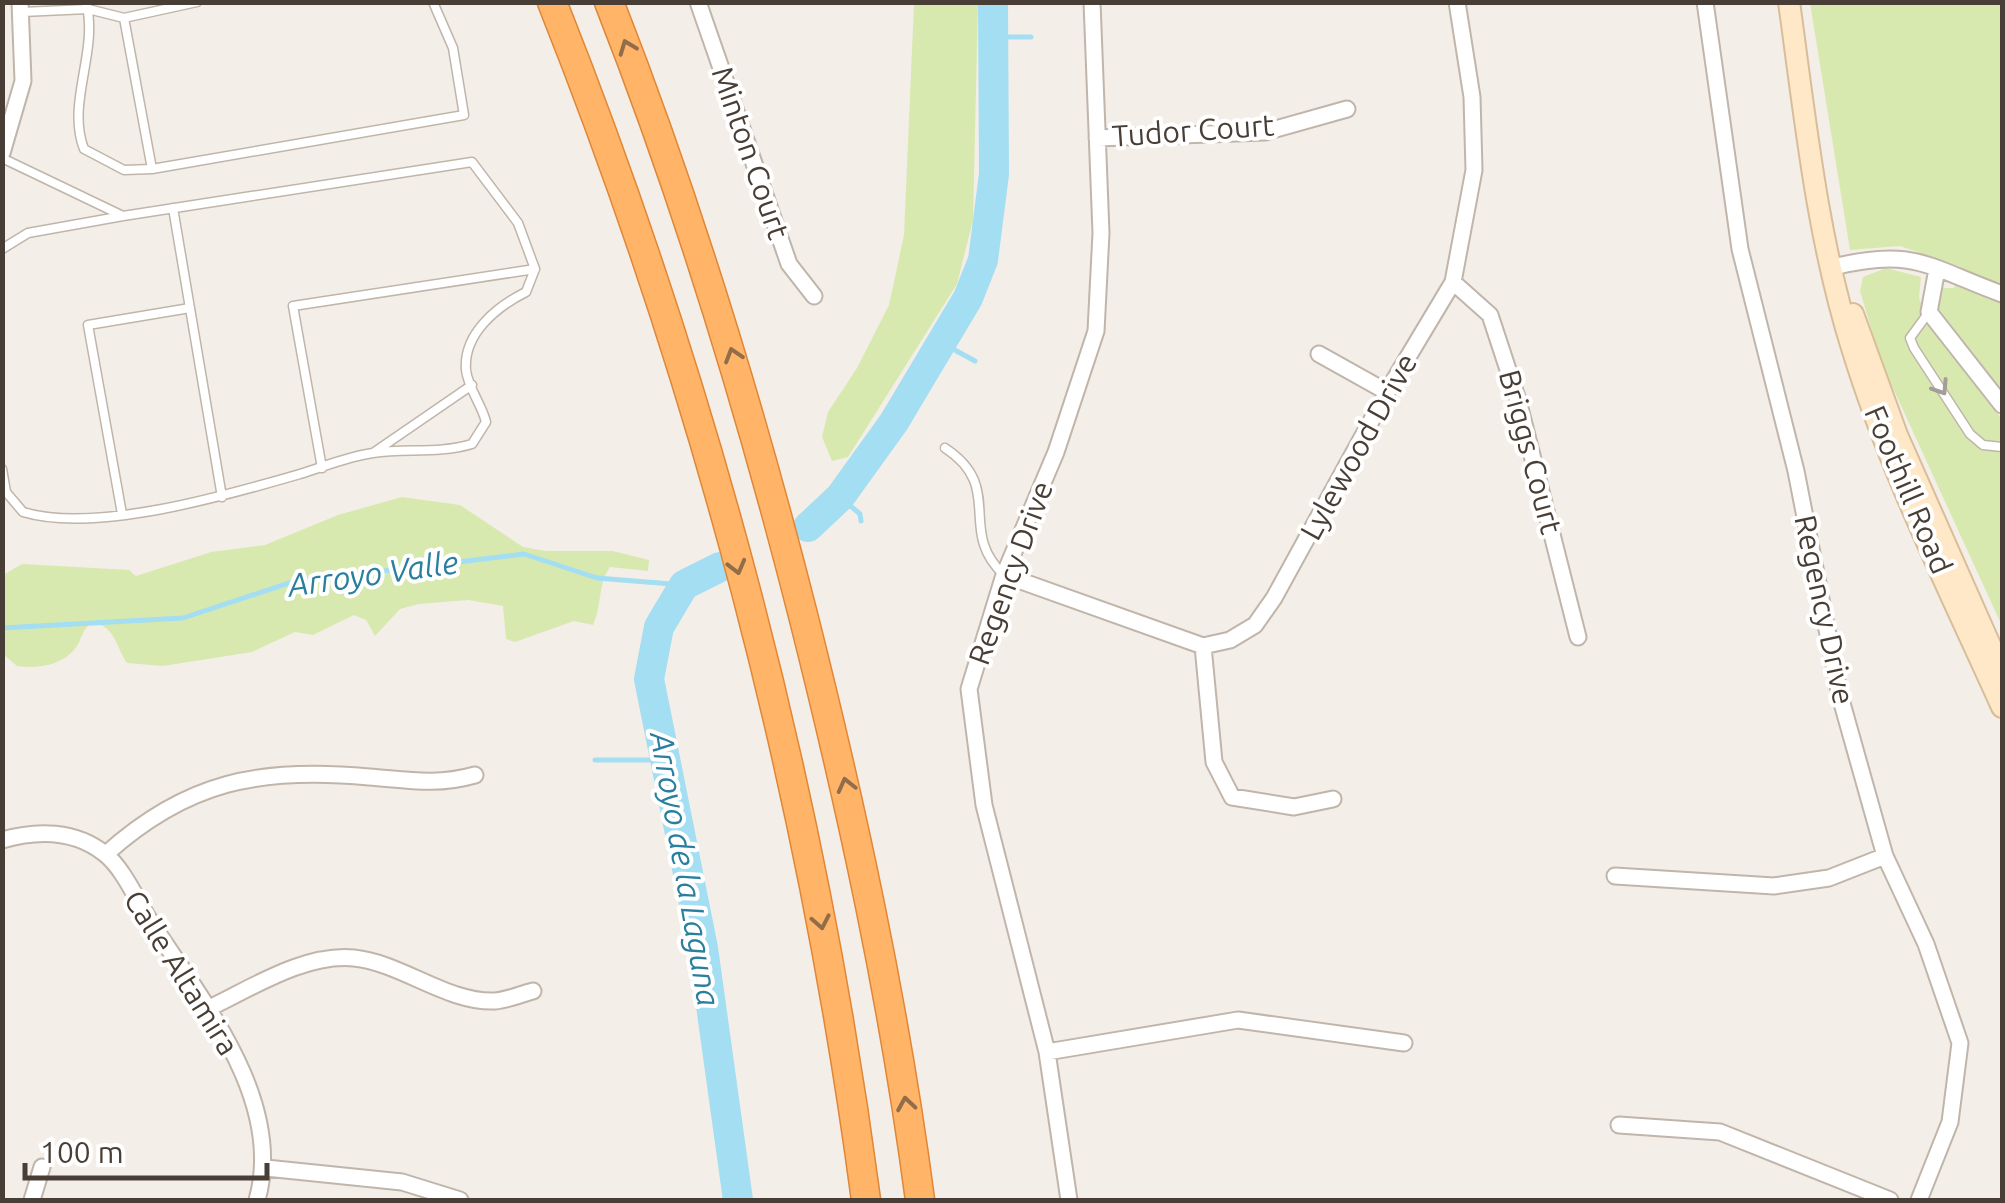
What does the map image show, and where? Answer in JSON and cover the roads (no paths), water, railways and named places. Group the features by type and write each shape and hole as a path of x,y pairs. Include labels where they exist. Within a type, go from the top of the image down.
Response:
{"highway":[{"path":"532,2 632,214"},
{"path":"552,2 632,214 714,478 761,656 822,926 866,1200"},
{"path":"610,2 675,178 760,448 848,792 874,918 920,1200"}],"main road":[{"name":"Foothill Road","path":"1789,2 1816,190 1851,345 1884,440 2002,707"},
{"name":"Foothill Road","path":"1833,267 1898,435 2002,672"}],"street":[{"name":"Minton Court","path":"698,2 788,264 814,296"},
{"name":"Regency Drive","path":"1069,1200 1047,1052 984,805 969,689 1004,575 1056,452 1096,332 1101,233 1092,2"},
{"name":"Lylewood Drive","path":"1202,646 1230,640 1255,625 1290,572 1387,392 1453,282 1474,170 1472,97 1457,2"},
{"name":"Regency Drive","path":"1706,2 1740,248 1796,471 1840,696 1885,856 1926,944 1960,1042 1950,1122 1920,1200"},
{"path":"2,155 23,82 21,7"},
{"name":"Tudor Court","path":"1097,138 1265,132 1347,109"},
{"path":"1833,267 1886,255 1908,257 2002,294"},
{"path":"1937,269 1929,312 2002,405"},
{"name":"Briggs Court","path":"1453,282 1490,315 1518,400 1578,637"},
{"path":"1320,354 1387,392"},
{"path":"1004,575 1202,646 1214,762 1232,797 1294,807 1333,798"},
{"path":"2,840 45,832 67,836 106,854 174,802 214,785 322,774 434,784 475,775"},
{"name":"Calle Altamira","path":"106,854 207,1009 250,1089 266,1168 256,1200"},
{"path":"1615,876 1774,886 1828,878 1885,856"},
{"path":"207,1009 290,970 346,958 404,972 476,999 497,1001 533,991"},
{"path":"1047,1052 1238,1020 1404,1043"},
{"path":"1619,1125 1720,1132 1890,1200"},
{"path":"32,1200 42,1168"},
{"path":"266,1168 402,1182 460,1200"}],"lane":[{"path":"21,7 88,6 124,18 197,2"},
{"path":"88,6 92,37 77,130 84,149 124,170 152,169 464,115 452,48 433,2"},
{"path":"124,18 152,169"},
{"path":"2,155 123,216"},
{"path":"2,248 28,233 472,162 518,223 535,269 526,292 497,307 484,321 468,360 472,385 486,422 472,444 438,452 373,452"},
{"path":"173,208 222,497"},
{"path":"322,468 293,306 535,269"},
{"path":"122,514 88,325 190,308"},
{"path":"1929,312 1910,338 1914,348 1970,434 1983,444 2002,447"},
{"path":"2,468 6,492 22,512 58,518 122,514 222,497 373,452 472,385"},
{"path":"946,448 959,456 977,481 983,553 1004,575"}],"waterway":[{"name":"Arroyo de la Laguna","path":"808,527 840,497 894,422 968,298 983,260 994,174 993,2"},
{"path":"994,37 1031,37"},
{"path":"940,342 975,361"},
{"path":"840,497 860,514 861,521"},
{"name":"Arroyo Valle","path":"2,628 183,618 292,582 524,554 597,578 684,585"},
{"name":"Arroyo de la Laguna","path":"720,567 684,585 659,627 649,679 703,948 738,1200"},
{"path":"595,760 663,760"}]}
